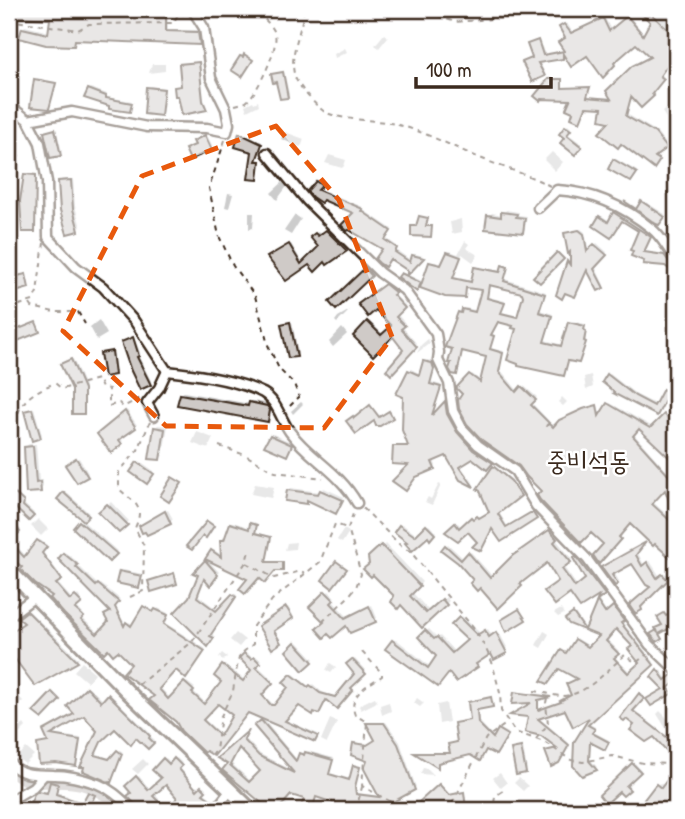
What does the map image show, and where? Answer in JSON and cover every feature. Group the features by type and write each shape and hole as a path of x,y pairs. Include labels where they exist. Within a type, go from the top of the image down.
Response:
{"main road":[{"path":"9,570 129,693 251,810"}],"street":[{"path":"28,120 72,112 147,127 207,128 228,132 226,109 211,78 205,28 192,9"},
{"path":"9,105 28,120 40,143 44,162 48,237 76,267 103,287 135,322 167,371 232,383 262,392 275,404 293,435 347,485 357,503"},
{"path":"267,153 316,211 380,273 404,290 436,334 438,360 449,383 453,411 462,428 478,445 515,471 536,506 587,559 654,649 676,670"},
{"path":"538,208 557,190 607,200 654,230 676,259"},
{"path":"153,416 147,403 159,388 167,371"},
{"path":"9,617 36,596"},
{"path":"9,762 29,776 78,778 98,784 115,792 133,810"},
{"path":"9,801 33,788 41,778"},
{"path":"215,810 230,791"}],"path":[{"path":"226,109 246,102 269,68 276,36 273,28 255,9"},
{"path":"304,9 301,30 295,43 295,76 299,85 321,109 327,113 390,123 440,139 557,190"},
{"path":"419,9 455,22 529,16 544,9"},
{"path":"9,20 78,30 89,24 173,23 178,13 199,19"},
{"path":"9,185 20,159 14,146 17,138 15,129 28,120"},
{"path":"228,132 209,188 214,215 219,236 229,258 255,296 260,321 274,360 294,384 299,397 281,416"},
{"path":"9,308 30,303 36,296 44,243 48,237"},
{"path":"30,303 32,307 54,312 78,312 85,324"},
{"path":"9,462 22,404 29,395 42,388 55,383 62,388 98,379 102,388 109,388 109,406 119,403 123,407 143,397"},
{"path":"130,597 143,591 144,546 135,528 141,514 140,508 119,489 119,472 138,450 153,416"},
{"path":"219,446 245,455 275,472 340,479"},
{"path":"315,629 348,597 361,574 348,528 357,503 410,551 475,630 492,662 500,693 501,711 515,732 544,742 571,760 583,762 612,756 643,764 668,764 676,771"},
{"path":"205,767 216,750 221,716 233,691 237,661 253,644 253,626 272,600 320,562 335,524 348,528"},
{"path":"129,693 192,642 246,562 249,551"},
{"path":"246,562 274,578 301,571 305,573"},
{"path":"534,691 562,696 573,694 590,685 625,655 636,663 654,649"},
{"path":"356,810 362,786 367,722 355,715 353,704 359,691 382,676 362,652"},
{"path":"535,739 548,724 548,693"},
{"path":"445,810 453,804 486,738 507,723"},
{"path":"362,786 406,810"},
{"path":"489,810 494,804 495,796 506,789"},
{"path":"398,810 401,807"}],"highlighted area":[{"path":"276,126 339,200 392,337 324,428 166,426 63,331 142,176"}],"building":[{"path":"18,9 48,9 84,14 85,9 166,9 166,31 198,32 200,45 75,40 74,46 46,45 19,38 22,28 48,34 50,19 18,17"},
{"path":"637,9 646,9 669,31 669,63 660,76 664,79 652,94 654,96 641,108 631,97 626,116 655,133 667,148 655,157 660,160 654,169 621,144 618,148 599,133 609,122 600,120 602,108 586,107 580,122 571,118 573,112 566,109 570,100 540,101 534,96 548,79 562,79 562,88 590,87 587,97 611,99 606,91 632,66 650,57 636,44 614,63 603,78 587,56 571,67 563,54 563,59 538,63 545,76 532,82 522,62 532,58 527,44 538,40 543,55 564,51 558,42 565,38 559,27 564,24 571,33 603,18 609,31 627,16 643,35 650,22"},
{"path":"244,54 253,60 242,77 231,70"},
{"path":"199,62 203,101 207,110 182,115 174,87 181,86 179,64"},
{"path":"283,72 288,98 280,99 271,74"},
{"path":"34,79 56,83 49,109 30,107"},
{"path":"146,87 164,89 161,116 144,114"},
{"path":"88,89 106,98 132,103 130,112 109,109 109,106 84,98"},
{"path":"565,126 571,130 567,135 582,147 575,155 560,143 564,138 559,134"},
{"path":"55,129 61,156 50,158 44,132"},
{"path":"239,133 262,144 256,161 260,161 258,180 248,179 252,152 235,147"},
{"path":"205,135 212,150 190,160 185,149 195,145 193,141"},
{"path":"613,159 637,173 631,182 608,169"},
{"path":"24,174 36,175 35,232 22,232 20,201"},
{"path":"71,180 73,209 79,231 67,234 60,210 58,181"},
{"path":"316,181 322,186 318,190 363,209 362,211 391,231 385,240 397,248 395,252 410,262 412,255 424,258 407,276 408,271 390,259 385,267 379,263 375,259 382,249 347,231 341,225 353,213 323,200 321,203 307,191"},
{"path":"624,201 636,209 641,201 665,217 659,225 656,224"},
{"path":"501,212 525,218 523,233 485,229 487,215 501,217"},
{"path":"613,212 651,237 644,252 664,255 671,264 676,265 676,274 665,266 643,264 644,261 631,256 633,251 630,250 638,231 622,221 611,238 593,226 599,216 608,222"},
{"path":"419,216 428,218 426,226 432,226 431,237 411,236 411,226 416,226"},
{"path":"326,230 347,251 327,265 325,262 315,272 309,265 286,281 267,257 289,244 301,264 318,247 310,237 315,233 318,236"},
{"path":"579,230 584,234 587,251 594,244 607,255 594,269 604,288 598,291 587,270 575,297 565,293 562,299 556,295 567,261 570,265 570,252 568,254 564,233"},
{"path":"447,252 461,257 453,278 471,282 474,267 500,272 502,265 508,267 504,281 545,294 539,312 552,316 544,342 561,346 568,322 585,326 586,342 579,363 568,361 564,376 518,366 507,360 516,329 512,328 513,326 498,322 491,335 494,336 490,349 503,353 499,372 516,392 521,386 536,400 531,405 549,423 546,426 550,424 553,427 559,420 597,405 599,416 607,403 650,428 664,414 676,424 676,464 639,429 633,436 670,477 672,475 676,479 676,504 671,506 665,490 652,504 676,526 676,563 630,524 599,564 593,555 603,544 591,533 581,543 540,500 537,495 541,491 519,466 482,440 467,424 459,409 458,400 462,394 456,388 469,374 480,382 486,357 462,351 457,375 452,374 449,369 451,363 448,363 452,349 445,347 458,312 461,313 462,309 475,312 481,290 466,288 465,298 445,297 420,288 429,262 441,265","holes":["489,285 522,293 517,317 501,313 505,303 487,298"]},
{"path":"557,252 564,259 540,283 533,277"},
{"path":"365,268 372,276 336,310 329,302"},
{"path":"401,273 421,283 417,292 398,277"},
{"path":"26,274 29,288 9,294 9,282"},
{"path":"385,284 396,293 393,295 405,308 396,317 405,326 401,329 417,347 391,375 386,370 403,350 393,337 373,356 353,336 367,321 381,335 391,326 376,310 368,317 358,304"},
{"path":"36,322 40,332 15,342 12,334 17,332 16,330"},
{"path":"290,322 297,357 288,358 281,324"},
{"path":"133,337 139,356 137,357 151,385 140,390 121,342"},
{"path":"112,351 115,375 104,377 100,353"},
{"path":"71,359 84,389 84,414 72,414 72,389 60,364"},
{"path":"423,361 432,363 434,369 430,384 441,387 432,415 445,401 447,414 457,432 473,450 493,463 487,470 473,459 460,467 474,487 460,480 446,456 432,462 435,469 416,477 406,491 392,481 408,465 392,464 393,446 408,446 402,430 403,397 396,394 408,370 419,375"},
{"path":"607,374 635,396 654,406 663,389 669,393 657,416 613,393 602,382"},
{"path":"180,394 248,406 249,402 267,406 270,410 268,422 177,405"},
{"path":"370,405 379,417 389,411 393,418 380,426 376,426 374,421 356,434 346,421"},
{"path":"32,409 41,438 32,441 24,411"},
{"path":"125,411 136,428 119,440 122,444 111,453 97,434"},
{"path":"154,427 165,429 160,460 149,459"},
{"path":"270,435 292,445 287,456 264,446"},
{"path":"33,446 36,483 40,482 41,492 26,493 24,447"},
{"path":"76,458 88,477 77,483 65,465"},
{"path":"137,462 154,474 147,484 130,472"},
{"path":"493,466 511,481 521,496 498,514 506,527 530,513 537,519 501,542 492,529 481,551 472,547 477,542 468,532 458,541 445,532 455,523 459,528 471,517 479,518 489,512 477,489"},
{"path":"172,477 182,483 169,502 160,496"},
{"path":"9,488 34,516 29,521 9,502"},
{"path":"287,490 318,494 320,490 343,500 336,514 307,500 307,504 285,501"},
{"path":"63,492 89,516 84,521 57,499"},
{"path":"107,504 128,525 119,533 98,512"},
{"path":"165,511 171,524 147,535 142,533 139,526"},
{"path":"9,519 20,532 10,542 24,557 37,540 47,547 42,553 62,580 56,584 70,600 75,596 82,603 75,609 84,617 81,620 97,634 108,622 104,615 110,612 58,559 63,553 78,565 76,567 96,586 98,584 119,602 115,607 124,626 126,622 131,626 143,606 153,612 155,609 168,615 164,624 205,651 186,679 176,670 159,689 168,699 184,682 204,704 221,682 214,676 222,665 243,681 251,670 239,658 244,653 260,663 256,667 273,683 262,695 271,705 274,705 288,687 283,682 291,674 308,687 310,685 320,693 335,697 354,674 346,664 352,659 366,674 351,688 353,690 337,709 326,700 319,714 314,712 313,715 299,706 285,721 318,736 315,742 248,713 214,756 206,751 204,753 181,731 176,722 149,700 154,696 123,673 131,664 118,651 113,655 108,649 104,653 64,614 50,598 52,596 35,584 9,556","holes":["218,704 232,715 220,736 203,720"]},
{"path":"79,521 117,554 109,562 73,528"},
{"path":"207,521 214,526 206,538 203,536 192,550 186,546"},
{"path":"230,523 249,529 250,523 257,525 255,533 271,537 266,562 283,562 283,571 275,571 265,583 259,578 245,594 239,589 247,579 205,559 211,550 221,557 220,540 224,540"},
{"path":"399,525 415,536 426,525 435,534 412,551 405,543 407,542 394,532"},
{"path":"549,530 557,539 554,542 571,562 562,569 575,587 585,579 573,558 576,557 605,595 580,608 570,594 555,605 544,591 558,581 547,563 520,584 522,586 498,609 480,588 477,591 470,583 473,580 458,563 441,550 445,545 461,560 468,552 490,578 512,556"},
{"path":"646,542 636,555 642,566 647,562 657,578 662,574 668,580 641,607 642,610 635,614 629,605 650,587 632,564 612,575 618,584 615,586 601,567"},
{"path":"381,545 420,586 410,596 426,613 442,599 447,605 422,628 401,605 398,609 391,602 394,596 363,569 369,564 368,557"},
{"path":"205,560 218,575 210,586 204,579 197,597 216,611 232,594 236,597 210,636 214,638 208,647 174,613 189,597 198,575 193,573"},
{"path":"336,561 347,569 332,588 322,580"},
{"path":"119,571 142,576 139,588 116,583"},
{"path":"174,573 177,584 151,592 148,581"},
{"path":"325,591 334,600 331,603 345,618 369,606 376,622 350,633 346,626 332,638 328,634 324,638 316,629 324,622 309,607"},
{"path":"597,601 605,613 613,606 624,621 621,623 654,665 588,725 595,729 592,733 609,742 605,750 590,742 589,761 597,770 582,776 573,766 574,742 589,718 573,727 565,710 538,719 569,745 559,763 551,767 545,751 557,748 541,736 525,732 528,717 510,715 531,703 512,704 514,692 551,697 538,700 538,710 561,702 571,695 566,684 577,679 559,669 548,684 541,681 561,650 566,653 575,639 588,647 599,636 569,624 565,619 573,613 585,630","holes":["616,629 632,646 628,649 639,663 628,673 614,658 619,654 606,641"]},
{"path":"286,607 293,618 274,631 281,643 272,649 258,626"},
{"path":"519,609 526,620 506,632 501,620"},
{"path":"27,611 78,662 35,686 9,651 9,633 24,623 18,618"},
{"path":"676,611 676,625 659,634 662,639 657,642 650,634 655,628 662,625 657,617"},
{"path":"459,617 477,635 485,630 489,637 496,632 507,653 494,660 491,654 456,682 449,673 438,687 385,649 392,640 428,668 436,656 418,637 425,630 434,639 437,637 452,653 467,640 451,625"},
{"path":"295,642 313,662 303,671 286,651"},
{"path":"657,669 665,680 672,675 676,682 668,688 673,693 651,706 646,699 663,689 651,677"},
{"path":"87,687 101,702 108,694 154,743 148,749 136,738 131,745 115,729 101,742 95,755 109,759 117,750 122,754 111,783 83,771 84,767 80,767 97,731 84,716 51,735 80,740 76,766 39,764 37,744 48,742 43,731 74,714 67,706"},
{"path":"52,692 60,700 42,719 33,712"},
{"path":"639,693 644,699 633,711 669,739 676,750 676,761 654,737 646,742 630,730 634,725 620,718"},
{"path":"491,697 493,707 477,710 478,723 493,738 498,729 508,735 496,755 486,750 480,761 470,755 438,763 438,768 414,753 450,753 448,744 457,742 454,723 470,720 468,702"},
{"path":"261,720 296,761 299,753 304,755 305,752 333,760 329,774 349,780 353,765 360,767 356,794 379,797 364,769 367,761 351,755 353,743 367,745 375,740 366,723 384,723 398,744 415,790 389,804 393,810 329,810 334,803 316,797 312,810 299,810 304,799 291,795 278,810 270,810 222,770 227,764 217,758 249,730 244,740 259,756 294,773 254,726","holes":["239,748 260,771 249,782 230,765"]},
{"path":"521,747 526,773 516,775 511,749"},
{"path":"163,758 169,764 174,758 182,766 179,769 197,790 201,786 206,791 203,794 213,801 209,810 174,810 170,806 177,798 166,785 153,796 160,803 151,810 141,810 127,796 131,793 125,786 136,776 148,790 161,778 152,770"},
{"path":"632,763 641,772 626,786 630,790 623,796 619,792 606,804 599,795"},
{"path":"676,768 676,810 636,810 656,784 661,788"},
{"path":"50,782 58,784 56,794 82,803 88,792 95,795 90,806 99,810 76,810 54,802 53,806 48,805 44,810 38,810 30,804 34,794 38,791 47,793"},
{"path":"439,784 449,795 464,792 466,810 427,810 419,802"}],"waterway":[{"path":"9,771 26,781 71,783 87,787 124,810"}],"district":[{"name":"중비석동","path":"588,461"}]}
